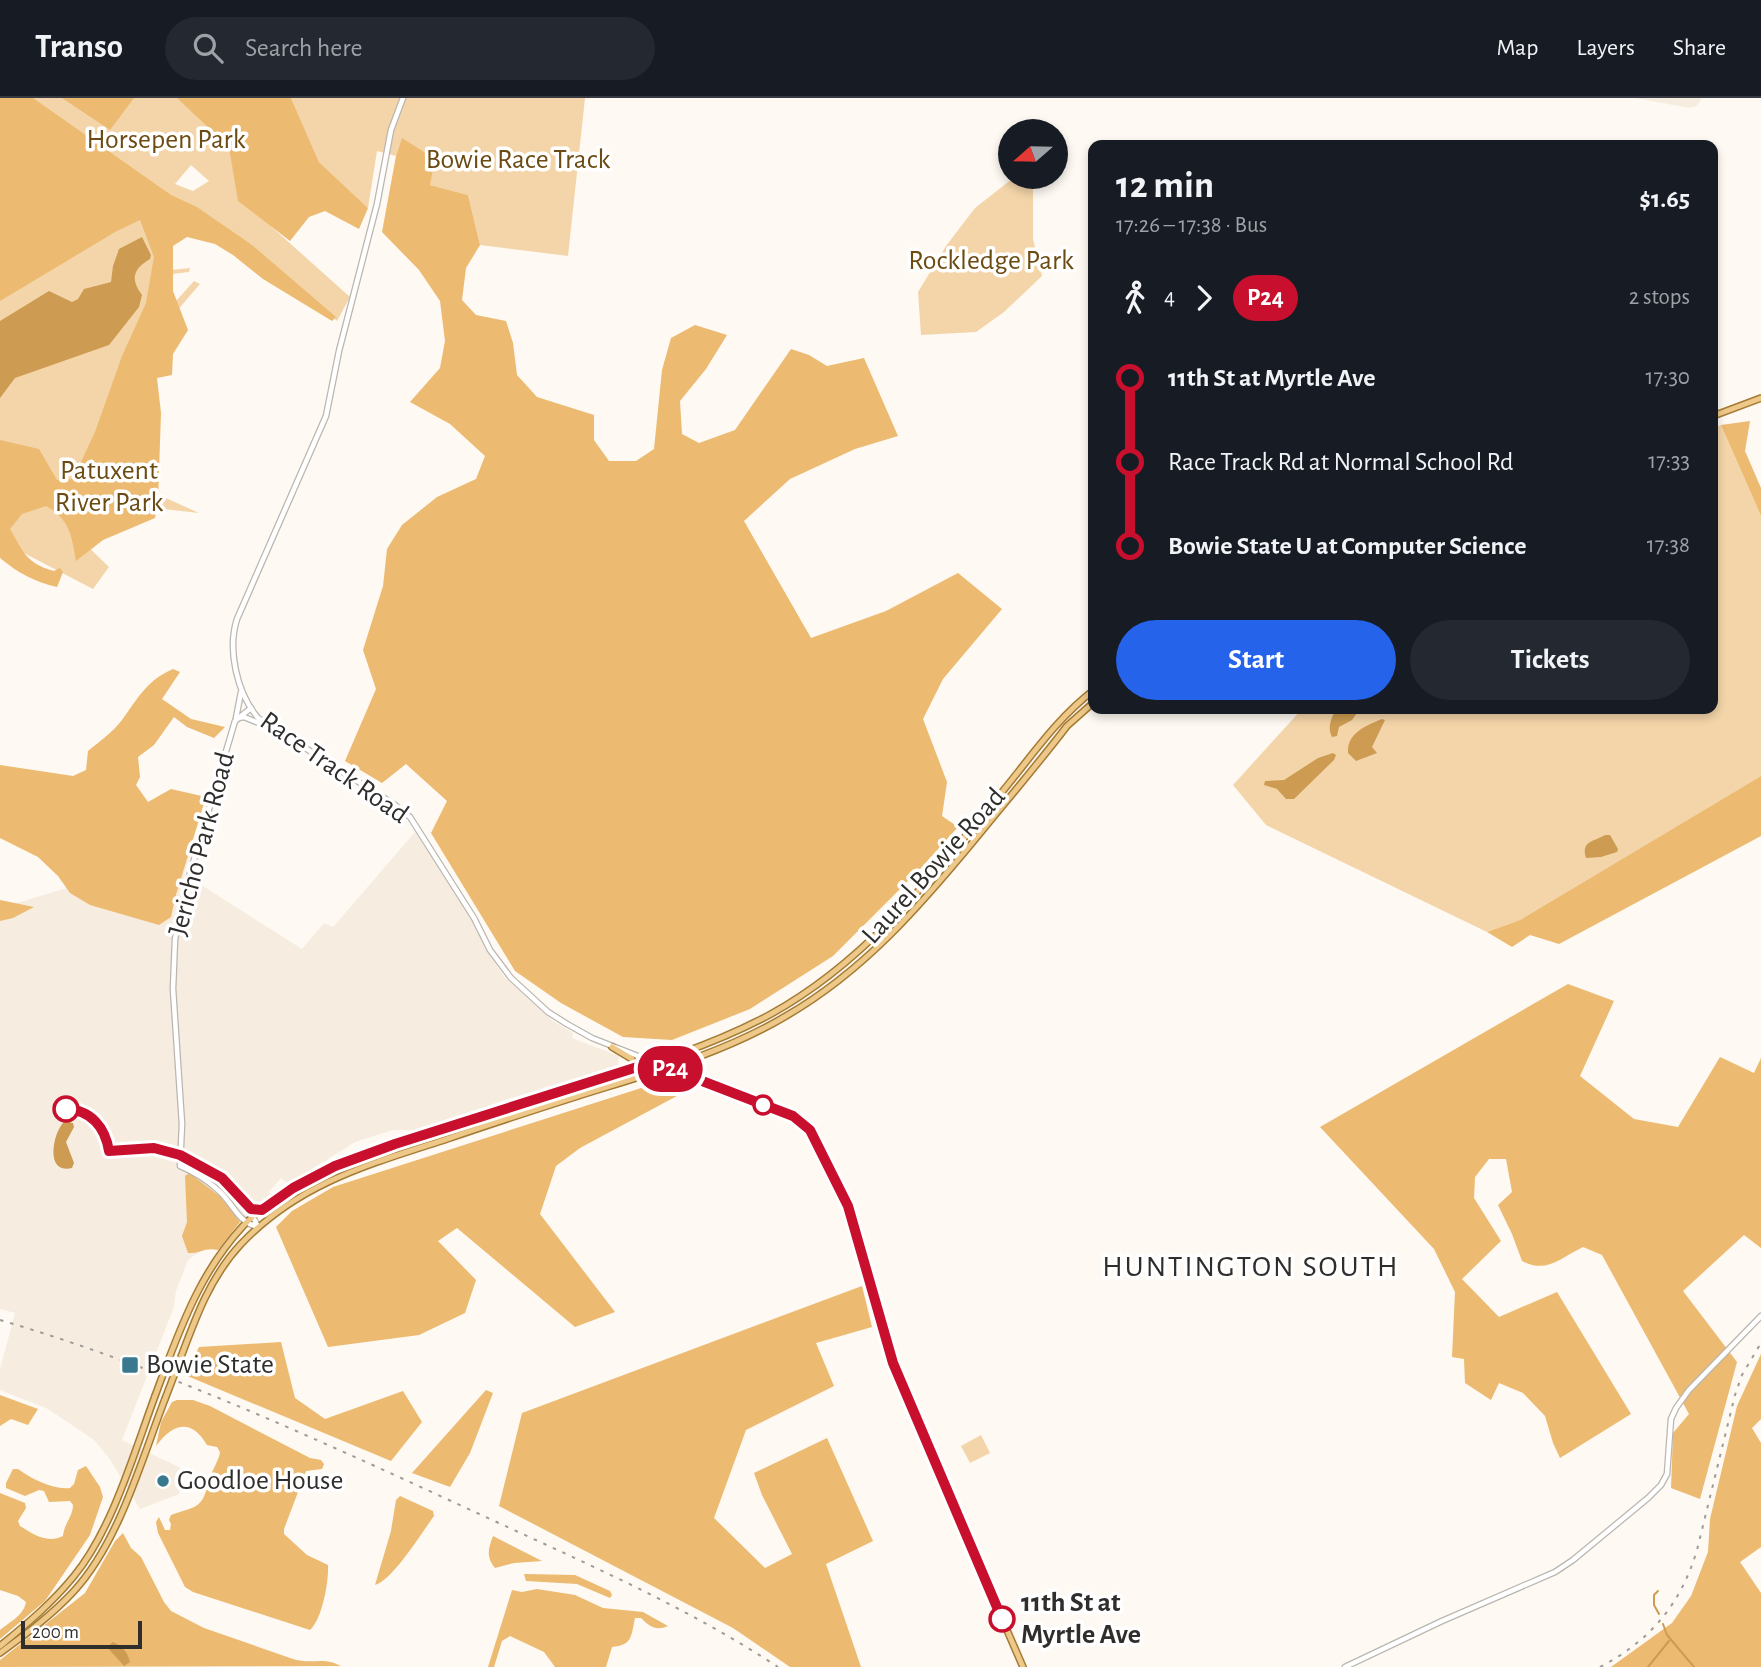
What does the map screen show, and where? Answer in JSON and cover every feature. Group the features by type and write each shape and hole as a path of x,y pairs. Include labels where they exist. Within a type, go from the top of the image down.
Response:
{"main road":[{"path":"1718,414 1761,398"},
{"name":"Laurel Bowie Road","path":"0,1646 54,1599 75,1575 94,1546 119,1489 186,1315 218,1255 245,1224 293,1188 335,1166 629,1071 728,1034 804,994 853,956 914,898 1062,718 1088,695"},
{"name":"Laurel Bowie Road","path":"0,1653 60,1605 98,1560 118,1519 197,1314 219,1271 258,1227 300,1195 333,1178 666,1068 756,1032 785,1017 835,984 868,957 924,901 1067,726 1088,707"},
{"path":"612,1046 632,1059 633,1065 629,1071"},
{"path":"688,1060 686,1067 692,1077"},
{"name":"Race Track Road","path":"653,1062 800,1120 810,1130 848,1206 900,1384 1023,1667"},
{"path":"247,1206 262,1210"}],"street":[{"name":"Race Track Road","path":"403,98 391,130 372,228 339,351 323,425 234,626 234,658 240,684 258,718 313,750 404,811 474,918 500,965 548,1012 582,1033 653,1062"},
{"path":"236,720 240,704 240,684"},
{"name":"Jericho Park Road","path":"245,1224 232,1204 212,1184 180,1166 181,1097 173,989 175,934 183,898 236,720 251,708"},
{"path":"236,720 244,717 274,728"},
{"path":"180,1155 222,1178 247,1206 258,1227"},
{"path":"245,1224 258,1227"},
{"path":"1345,1667 1555,1572 1648,1498 1661,1485 1667,1474 1671,1419 1676,1408 1689,1390 1761,1316"}],"shaded area":[{"path":"1635,98 1702,98 1697,106 1690,108"},
{"path":"142,237 151,255 135,275 142,295 139,307 109,345 15,378 0,398 0,321 49,291 72,302 78,299 84,289 111,282 119,249"},
{"path":"1356,714 1352,720 1339,727 1337,736 1332,737 1330,723 1333,716"},
{"path":"1385,720 1372,747 1377,753 1356,761 1348,753 1350,740 1364,728"},
{"path":"1333,753 1336,755 1334,760 1294,799 1286,799 1277,789 1264,785 1265,781 1284,780 1318,758"},
{"path":"415,832 471,916 492,959 505,978 553,1021 573,1033 572,1038 619,1056 618,1065 418,1130 393,1130 355,1142 288,1184 281,1178 269,1192 271,1195 235,1227 188,1260 176,1291 174,1307 122,1440 185,1470 179,1494 140,1509 109,1458 94,1440 48,1409 0,1390 0,1369 15,1313 0,1309 0,908 191,851 184,874 302,949 324,923 333,927"},
{"path":"1610,835 1617,852 1586,858 1587,845"},
{"path":"65,1121 73,1123 74,1127 66,1142 74,1163 72,1168 57,1165 54,1158 57,1133"},
{"path":"113,1642 127,1655 130,1662 124,1666 107,1647"}],"green space":[{"path":"0,98 277,98 246,204 350,297 337,321 274,266 233,244 172,233 162,271 190,268 189,272 163,275 168,310 194,281 200,284 164,326 137,485 199,513 137,506 79,538 109,567 93,589 20,551 0,532","holes":["191,165 209,181 193,191 175,184"]},
{"name":"Patuxent River Park","path":"0,98 33,98 171,195 197,207 252,245 336,317 332,321 263,279 215,244 187,237 173,246 173,291 188,330 173,354 172,375 157,378 161,413 155,518 103,540 76,561 68,529 54,511 46,506 22,514 10,529 31,561 54,571 60,568 63,572 57,587 27,576 0,558 0,440 39,449 57,480 73,479 95,432 122,356 146,303 154,257 140,220 115,232 0,301"},
{"path":"62,98 134,98 110,130"},
{"path":"177,98 291,98 319,162 368,208 359,229 325,211 309,217 290,241 238,201 229,147"},
{"name":"Bowie Race Track","path":"291,98 585,98 568,256 480,245 468,195 430,185 402,139 396,156 377,151 368,208 319,162"},
{"path":"402,138 435,159 430,185 468,195 480,245 466,268 462,300 476,315 506,321 513,343 517,375 537,397 594,415 594,440 609,461 636,461 654,449 662,370 671,338 695,325 727,335 706,369 680,401 682,434 699,443 735,430 791,349 809,355 827,366 864,358 898,436 855,449 790,479 744,521 811,638 886,611 958,573 1002,609 943,679 923,719 947,782 942,816 958,827 833,956 750,1009 672,1040 623,1037 561,1003 515,971 431,833 447,801 406,764 382,783 345,761 376,689 363,650 383,586 387,549 402,525 437,497 476,479 485,456 450,424 410,402 440,368 445,341 440,301 419,270 382,232 396,156"},
{"name":"Rockledge Park","path":"999,189 1033,189 1033,239 1042,276 1004,312 976,332 921,335 918,292 946,246 975,208"},
{"path":"1750,421 1745,451 1761,488 1761,516 1721,425"},
{"path":"1721,425 1761,516 1761,776 1520,920 1487,932 1266,825 1233,785 1297,714 1718,714 1718,426"},
{"path":"173,669 180,672 162,699 191,719 225,727 214,738 187,727 174,717 154,745 138,757 140,777 136,785 148,802 171,789 206,797 171,917 159,925 90,905 70,893 58,876 38,857 0,838 0,765 73,776 86,770 88,751 118,724 150,684"},
{"path":"1761,776 1761,836 1559,944 1530,935 1512,947 1487,932 1520,920"},
{"path":"0,900 34,907 13,918 0,921"},
{"path":"1568,984 1614,1001 1580,1076 1634,1119 1678,1127 1720,1057 1754,1073 1761,1058 1761,1248 1744,1235 1683,1291 1737,1362 1700,1499 1671,1488 1673,1433 1689,1414 1602,1255 1583,1247 1546,1265 1531,1265 1522,1261 1498,1205 1512,1192 1506,1159 1489,1159 1475,1177 1474,1198 1501,1241 1462,1279 1499,1317 1557,1292 1631,1414 1560,1458 1545,1416 1523,1393 1499,1383 1491,1400 1465,1383 1464,1359 1452,1357 1455,1292 1434,1249 1320,1127"},
{"path":"660,1082 688,1090 580,1148 556,1166 540,1214 615,1312 575,1327 457,1228 438,1241 476,1280 465,1313 419,1335 328,1347 276,1227 292,1211 333,1187"},
{"path":"189,1173 221,1197 240,1222 218,1250 188,1253 182,1236 187,1222 185,1176"},
{"path":"862,1286 872,1327 816,1343 834,1386 746,1430 714,1518 765,1568 792,1554 762,1495 754,1473 827,1438 873,1541 826,1564 861,1667 790,1667 733,1628 499,1506 522,1413"},
{"path":"281,1342 295,1398 325,1419 403,1391 422,1422 391,1461 185,1375 199,1347"},
{"path":"1761,1354 1761,1419 1752,1428 1761,1443 1761,1547 1740,1562 1761,1593 1761,1667 1611,1667 1672,1623 1691,1596 1708,1552 1710,1519 1737,1406"},
{"path":"486,1390 493,1393 470,1453 450,1487 412,1473"},
{"path":"0,1395 38,1409 28,1425 11,1419 0,1426"},
{"path":"193,1400 210,1406 310,1458 321,1460 324,1464 322,1469 306,1471 284,1529 284,1534 307,1555 328,1565 324,1600 318,1618 310,1630 193,1592 185,1587 158,1533 156,1522 159,1517 165,1530 170,1530 171,1515 194,1507 201,1501 220,1452 217,1447 207,1445 195,1430 188,1427 168,1433 156,1446 161,1422 172,1402"},
{"path":"981,1435 990,1453 970,1463 961,1446"},
{"path":"86,1466 100,1487 103,1497 90,1535 45,1601 0,1639 0,1630 20,1614 26,1602 0,1590 0,1493 25,1503 26,1508 18,1521 20,1526 40,1537 57,1538 63,1536 72,1513 73,1505 70,1501 49,1502 44,1491 39,1490 25,1496 6,1488 6,1483 13,1469 18,1469 43,1483 70,1488 78,1470"},
{"path":"400,1496 433,1511 434,1516 398,1565 375,1585 391,1531 396,1500"},
{"path":"123,1533 131,1548 141,1557 171,1611 204,1628 293,1659 341,1666 0,1667 0,1660 85,1593 115,1541"},
{"path":"493,1536 542,1561 514,1563 495,1568 489,1553"},
{"path":"524,1574 575,1575 610,1591 612,1595 610,1598 577,1584 526,1581"},
{"path":"537,1589 575,1595 603,1608 643,1612 668,1626 657,1628 641,1618 635,1618 632,1635 624,1644 612,1647 606,1667 555,1667 544,1652 510,1636 502,1641 494,1667 488,1667 512,1590 522,1592"}],"waterway":[{"path":"1658,1591 1654,1595 1654,1605 1659,1614"},
{"path":"1663,1624 1667,1635 1694,1667"},
{"path":"1648,1667 1669,1641"}],"railway":[{"path":"0,1320 176,1381 348,1454 623,1581 702,1621 778,1667"},
{"path":"1600,1667 1618,1657 1648,1633 1661,1619 1682,1587 1697,1550 1735,1395 1742,1375 1761,1343"}],"bus line":[{"name":"P24","path":"66,1109 81,1111 93,1118 106,1136 109,1151 154,1148 180,1155 222,1178 247,1206 257,1211 305,1180 335,1166 395,1144 653,1062 793,1116 810,1130 848,1206 893,1363 1002,1619"}],"place":[{"name":"Bowie State","path":"130,1365"},
{"name":"Goodloe House","path":"163,1481"},
{"name":"11th St at Myrtle Ave","path":"1002,1619"}],"district":[{"name":"HUNTINGTON SOUTH","path":"1251,1267"}],"park label":[{"name":"Horsepen Park","path":"166,140"}]}
